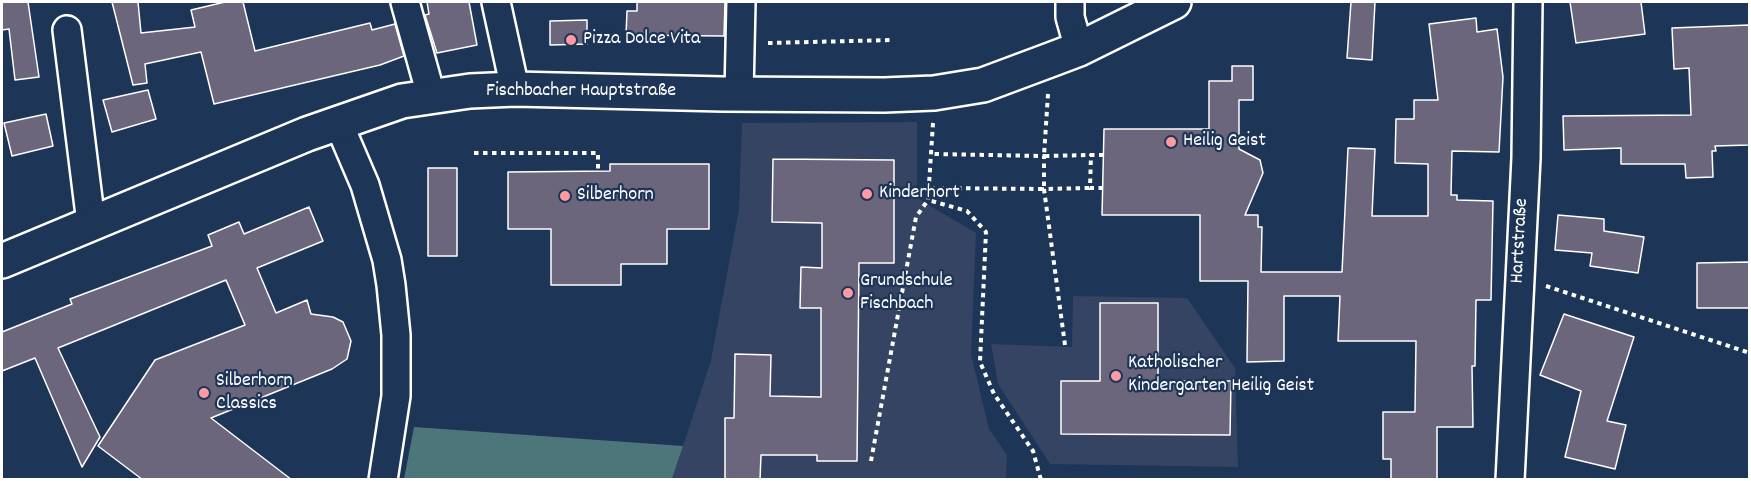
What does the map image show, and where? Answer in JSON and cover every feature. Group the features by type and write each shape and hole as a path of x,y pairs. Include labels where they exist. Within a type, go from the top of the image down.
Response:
{"main road":[{"name":"Fischbacher Hauptstraße","path":"2,261 338,122 393,103 430,96 515,89 739,94 934,93 983,85 1064,54 1174,2"}],"street":[{"path":"405,2 430,96"},
{"path":"496,2 515,89"},
{"path":"739,94 741,2"},
{"path":"1064,54 1070,2"},
{"name":"Hartstraße","path":"1510,480 1526,158 1528,2"},
{"path":"67,30 91,223"},
{"path":"338,122 365,185 387,260 391,285 396,335 396,396 383,480"}],"path":[{"path":"740,44 893,40"},
{"path":"1064,54 1044,156 1044,189 1065,345"},
{"path":"871,461 916,217 928,200 933,154 934,93"},
{"path":"474,153 598,153 598,172"},
{"path":"933,154 1103,155"},
{"path":"1090,188 1091,155"},
{"path":"930,188 1103,188"},
{"path":"928,200 967,211 986,232 980,362 994,394 1033,451 1041,480"},
{"path":"1519,278 1749,353"}],"shaded area":[{"name":"Grundschule Fischbach","path":"917,122 917,198 976,233 971,354 989,429 1007,455 1006,479 672,480 711,360 739,209 742,123"},
{"name":"Katholischer Kindergarten Heilig Geist","path":"1073,296 1187,298 1235,368 1238,467 1050,464 998,384 991,344 1072,347"}],"green space":[{"path":"414,427 683,446 672,479 404,479"}],"building":[{"path":"2,2 28,2 39,77 15,80 9,29 2,30"},
{"path":"112,2 138,2 141,33 195,27 191,10 225,2 243,2 255,51 370,23 372,30 395,24 404,56 380,65 214,104 201,52 145,64 147,83 133,85"},
{"path":"427,2 469,2 477,45 437,53 425,15 429,14"},
{"path":"637,2 725,2 724,36 626,35 627,11 637,11"},
{"path":"1351,2 1375,2 1372,60 1347,58"},
{"path":"1570,2 1641,2 1645,34 1576,43"},
{"path":"1476,18 1477,32 1497,29 1503,77 1499,152 1452,151 1451,195 1457,195 1457,200 1493,201 1491,300 1476,300 1475,366 1472,366 1473,427 1437,427 1437,480 1391,480 1391,459 1383,459 1383,412 1415,412 1416,341 1338,341 1340,296 1284,296 1284,361 1247,362 1248,281 1200,281 1200,215 1102,215 1104,129 1209,129 1209,81 1232,81 1232,66 1253,66 1253,100 1239,100 1239,149 1260,160 1263,173 1245,215 1258,215 1258,227 1262,227 1261,272 1342,272 1348,148 1375,149 1372,216 1428,216 1428,164 1395,163 1396,119 1414,119 1414,100 1438,100 1429,24"},
{"path":"587,20 587,44 550,45 550,21"},
{"path":"1749,25 1749,145 1715,146 1716,151 1712,151 1713,177 1686,178 1685,164 1621,164 1621,148 1564,150 1563,116 1691,115 1689,68 1674,69 1672,28"},
{"path":"148,90 156,119 112,132 103,100"},
{"path":"46,114 53,146 12,156 4,123"},
{"path":"773,159 894,160 894,263 859,263 857,461 817,461 817,455 761,455 760,480 725,480 725,418 734,418 735,354 771,355 770,396 821,397 821,308 800,308 801,267 822,268 822,223 772,222"},
{"path":"610,164 709,164 709,229 667,229 667,264 621,264 621,285 551,285 551,229 508,229 508,172 610,171"},
{"path":"428,168 457,168 457,256 428,256"},
{"path":"309,207 323,241 257,268 276,313 307,300 311,314 333,317 343,322 351,341 347,359 332,369 211,418 292,480 143,480 98,446 155,360 245,325 226,280 58,348 100,437 82,467 35,358 2,371 2,332 72,304 70,299 212,246 208,235 239,222 244,234"},
{"path":"1558,215 1604,219 1604,231 1644,237 1638,273 1590,266 1592,253 1555,250"},
{"path":"1749,262 1749,308 1697,308 1697,263"},
{"path":"1100,303 1158,303 1158,381 1231,381 1230,435 1061,434 1061,381 1100,381"},
{"path":"1564,314 1634,337 1607,421 1626,425 1615,469 1565,457 1581,391 1540,375"}],"place":[{"name":"Pizza Dolce Vita","path":"571,40"},
{"name":"Heilig Geist","path":"1171,142"},
{"name":"Kinderhort","path":"867,194"},
{"name":"Silberhorn","path":"565,196"},
{"name":"Grundschule Fischbach","path":"848,293"},
{"name":"Katholischer Kindergarten Heilig Geist","path":"1116,376"},
{"name":"Silberhorn Classics","path":"204,393"}]}
